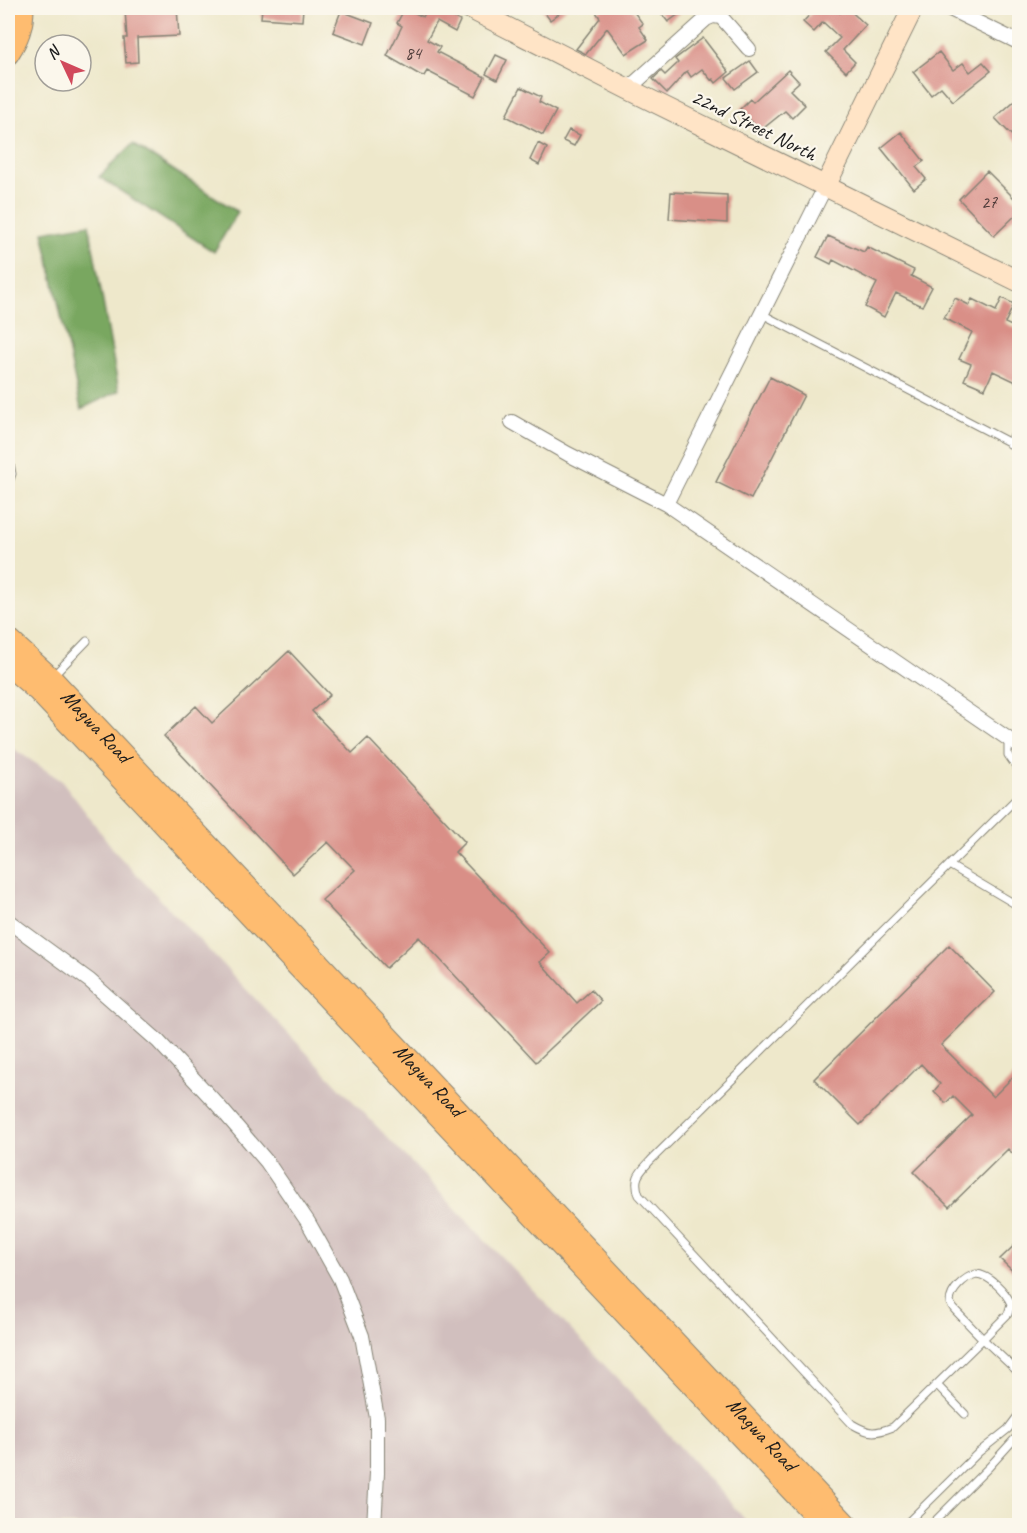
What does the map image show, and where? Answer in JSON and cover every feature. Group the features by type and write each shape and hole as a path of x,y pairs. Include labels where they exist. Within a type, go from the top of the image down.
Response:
{"main road":[{"path":"8,54 17,41 26,13"},
{"name":"Magwa Road","path":"8,639 51,678 842,1522"},
{"name":"Magwa Road","path":"8,665 38,691 842,1522"}],"street":[{"name":"22nd Street North","path":"469,8 1020,282"},
{"path":"666,504 913,8"},
{"path":"948,8 1020,43"},
{"path":"628,89 710,12 721,17 749,49"},
{"path":"512,422 596,469 666,504 1014,744"},
{"path":"8,921 90,981 158,1041 267,1162 308,1222 340,1279 362,1336 377,1418 374,1526"}],"lane":[{"path":"762,314 1020,448"},
{"path":"1010,444 1020,421"},
{"path":"8,452 12,474 8,484"},
{"path":"51,678 87,641"},
{"path":"1014,744 1008,755 1020,772"},
{"path":"1020,795 651,1160 639,1173 635,1185 639,1195 852,1424 866,1432 879,1432 893,1427 937,1385 983,1339 1008,1314 1011,1304 1008,1297 989,1278 976,1274 953,1292 950,1303 983,1339 1020,1374"},
{"path":"949,865 1020,907"},
{"path":"8,1367 8,1378"},
{"path":"937,1385 965,1414"},
{"path":"904,1526 979,1452 1008,1429 1020,1413"},
{"path":"930,1526 1020,1433"}],"shaded area":[{"path":"8,745 62,781 117,854 636,1398 750,1525 8,1525"}],"green space":[{"path":"133,144 238,212 214,252 99,177"},
{"path":"89,224 119,391 81,409 43,232"}],"building":[{"path":"177,8 179,36 137,38 138,62 126,63 125,10"},
{"path":"262,8 303,8 302,21 261,18"},
{"path":"405,8 423,17 428,8 436,8 460,21 455,32 437,22 427,40 440,47 437,52 485,77 475,96 427,71 424,76 420,75 387,56 402,26 397,23"},
{"path":"541,8 567,8 550,20"},
{"path":"603,8 631,8 643,24 639,27 648,40 626,54 607,28 586,54 576,49 600,18 596,12"},
{"path":"657,8 687,8 668,22"},
{"path":"816,8 834,8 840,13 847,8 866,25 843,50 855,62 846,72 826,52 840,38 823,22 814,32 803,22"},
{"path":"341,11 373,23 365,44 333,32"},
{"path":"703,38 729,72 716,83 702,69 691,77 687,71 667,93 653,79 661,71 665,75 678,63 675,59"},
{"path":"939,52 953,70 963,63 970,72 983,62 991,71 953,101 941,87 931,95 913,72"},
{"path":"496,55 507,60 497,80 486,74"},
{"path":"750,61 758,72 735,89 726,78"},
{"path":"788,70 799,82 790,90 805,105 792,118 785,111 760,131 740,109 750,99 753,102"},
{"path":"521,87 541,97 539,102 556,111 543,135 506,116"},
{"path":"1020,96 1020,144 995,118"},
{"path":"569,130 580,135 574,146 563,141"},
{"path":"901,132 924,161 916,167 926,179 914,189 881,148"},
{"path":"538,143 547,148 539,165 530,160"},
{"path":"987,171 1020,204 1020,211 994,236 959,199"},
{"path":"671,192 727,195 727,223 669,219"},
{"path":"828,236 864,252 867,247 914,270 911,276 932,287 922,306 896,293 884,317 865,307 877,283 833,260 831,264 817,257"},
{"path":"955,298 969,305 972,299 996,311 1002,298 1014,304 1005,323 1020,330 1020,374 1016,382 993,371 985,389 964,380 971,364 959,359 972,332 944,318"},
{"path":"770,377 804,395 751,499 716,482"},
{"path":"289,651 330,695 312,711 352,753 368,738 465,842 455,852 550,953 540,962 577,1003 591,990 601,1001 536,1062 419,937 386,968 322,900 355,870 328,842 293,874 164,736 196,706 212,723"},
{"path":"949,945 995,992 941,1045 993,1097 1020,1070 1020,1161 1008,1149 949,1207 914,1172 972,1115 953,1096 946,1103 934,1091 940,1084 921,1064 860,1125 814,1079"},
{"path":"1020,1240 1020,1278 1000,1259"}]}
